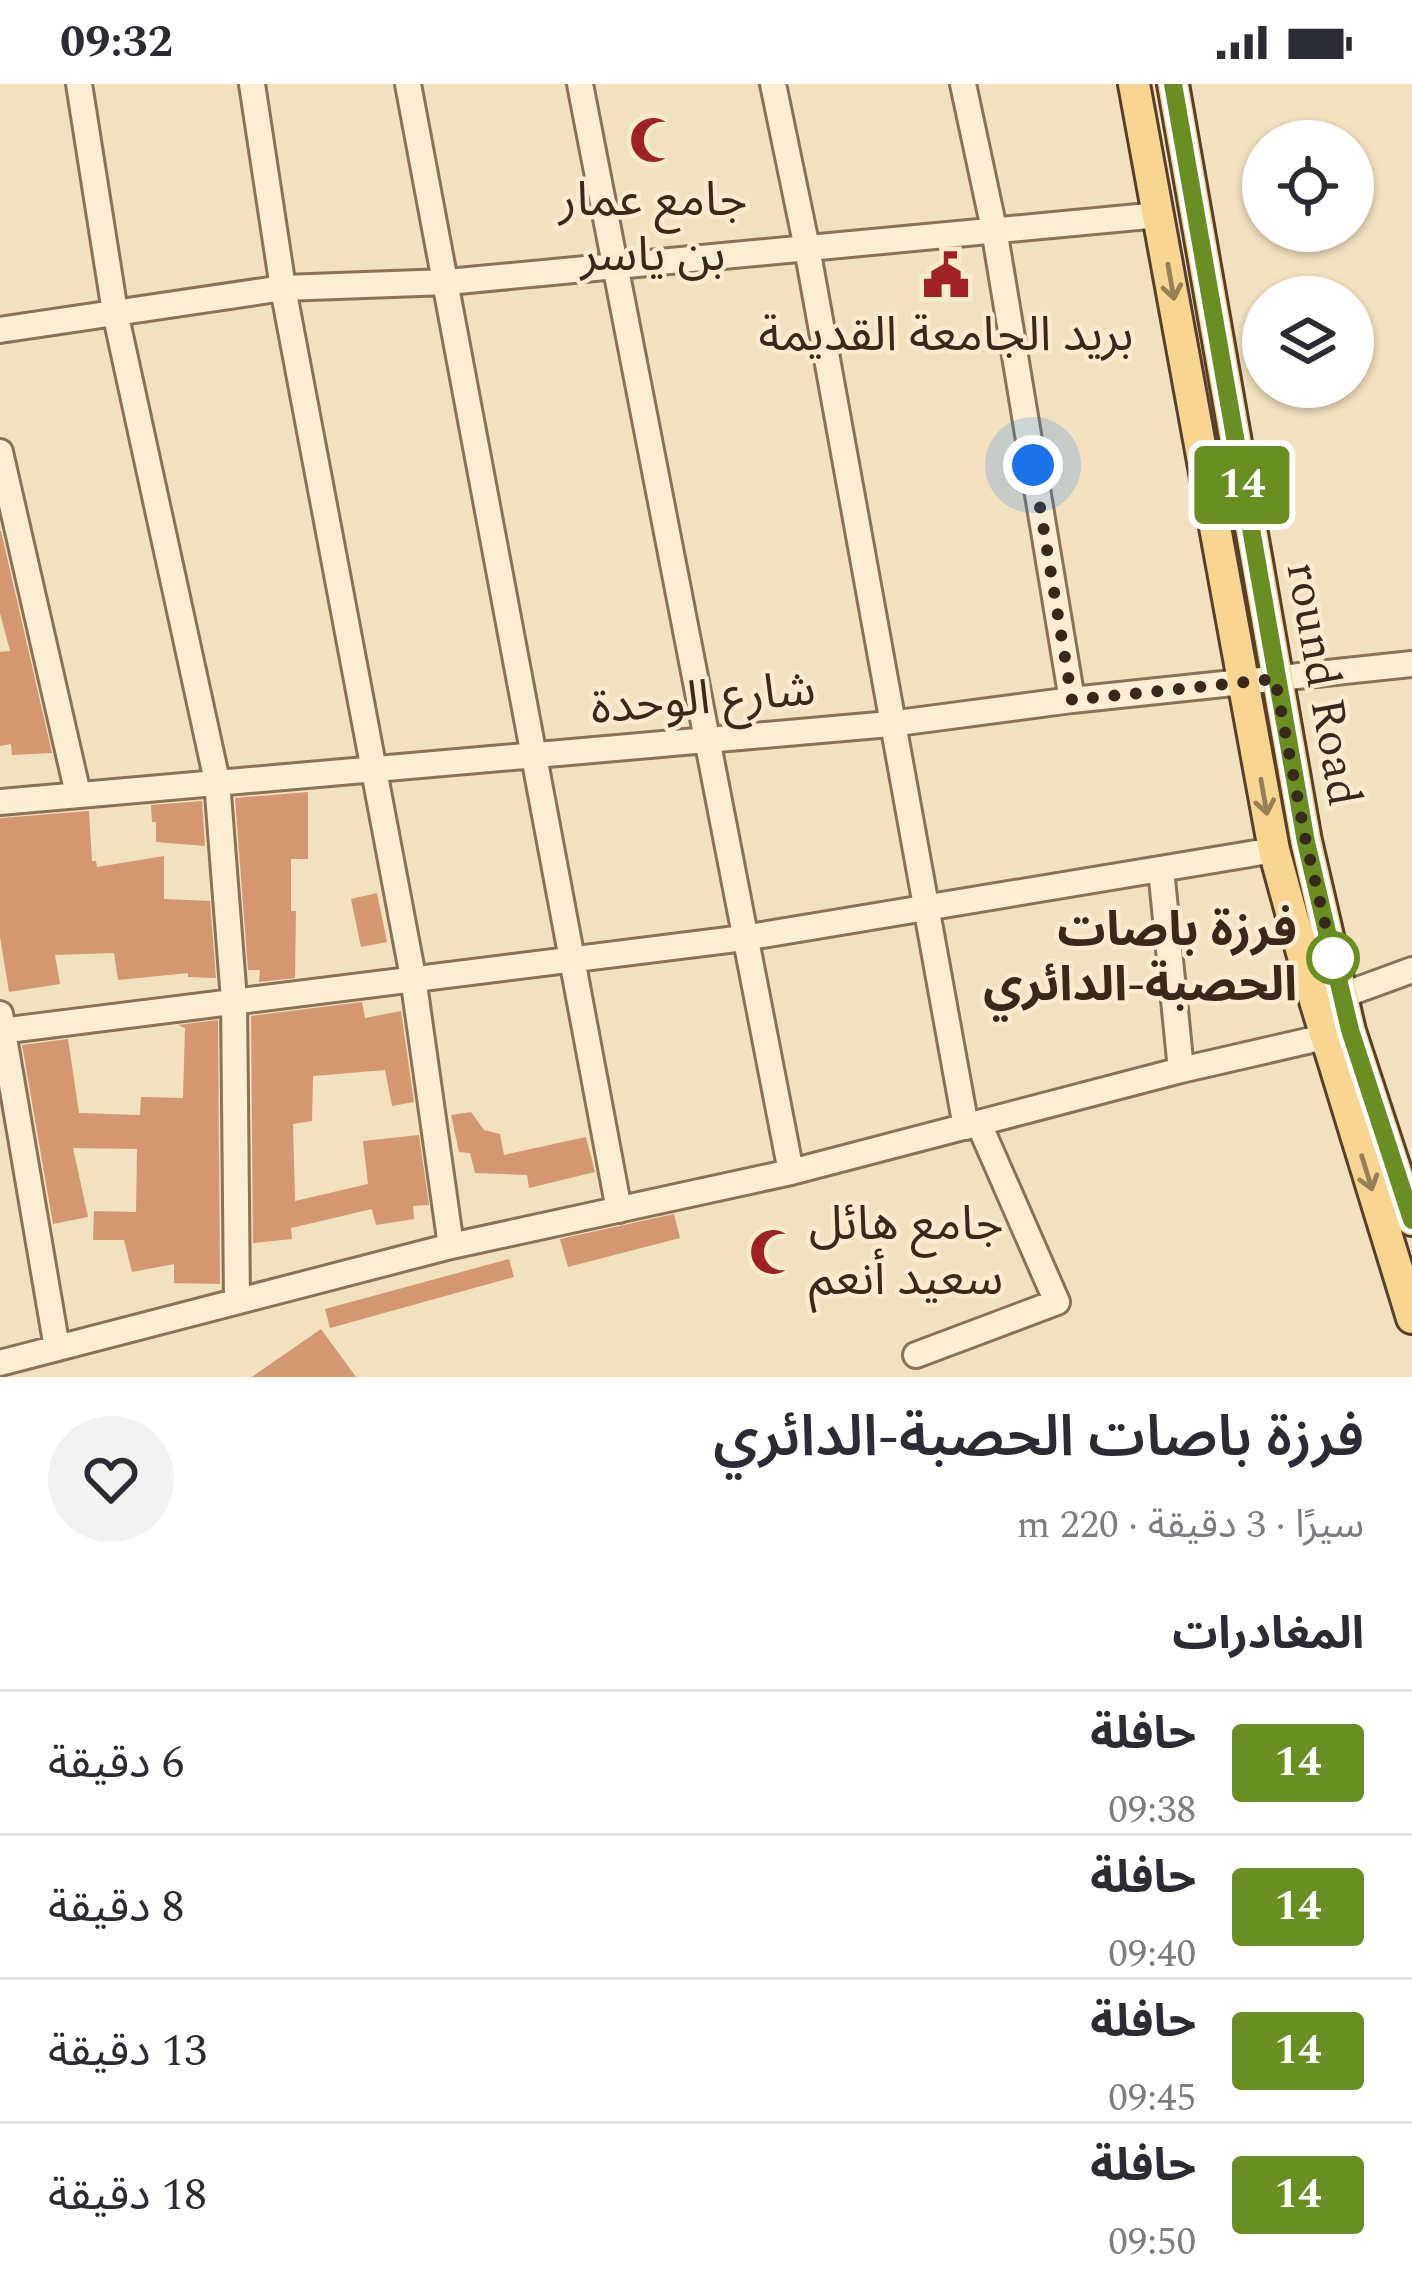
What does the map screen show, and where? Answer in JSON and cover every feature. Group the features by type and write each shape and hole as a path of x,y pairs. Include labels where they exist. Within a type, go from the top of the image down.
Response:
{"main road":[{"name":"round Road","path":"1134,84 1260,680 1306,842 1329,1000"},
{"name":"round Road","path":"1173,84 1260,680 1274,850 1329,1000 1412,1318"},
{"name":"round Road","path":"1338,1034 1412,1220"}],"street":[{"path":"79,84 116,312 217,781 234,1000 237,1301"},
{"path":"252,84 283,288 413,977 452,1246"},
{"path":"408,84 619,1210"},
{"path":"580,84 791,1172"},
{"path":"773,84 807,248 925,911 973,1125 1057,1302 916,1355"},
{"path":"963,84 994,230 1072,700"},
{"path":"0,330 283,288 447,282 1159,215"},
{"path":"0,452 8,513 78,794"},
{"name":"شارع الوحدة","path":"0,802 890,724 1412,664"},
{"path":"57,1348 1,1026 572,962 925,911 1274,850"},
{"path":"1161,868 1181,1070"},
{"path":"1329,1000 1412,970"},
{"path":"0,1364 452,1246 791,1172 1338,1034"}],"building":[{"path":"0,531 52,753 12,755 11,744 0,746 0,652 10,651 0,613"},
{"path":"308,792 308,859 291,859 295,978 259,982 260,970 248,970 235,798"},
{"path":"202,801 205,846 156,842 151,805"},
{"path":"89,811 92,861 97,867 164,856 164,899 210,901 216,978 188,977 188,973 118,980 114,953 55,955 60,984 9,992 0,937 0,818"},
{"path":"377,893 387,942 361,947 351,899"},
{"path":"362,1002 365,1018 401,1011 414,1102 392,1106 385,1070 313,1076 312,1121 293,1124 295,1201 368,1184 363,1141 419,1135 429,1205 413,1206 414,1219 376,1225 372,1209 291,1228 292,1239 253,1243 251,1016"},
{"path":"218,1020 220,1284 174,1283 174,1264 132,1272 124,1240 93,1240 94,1211 136,1212 137,1149 73,1148 88,1217 53,1224 22,1045 68,1039 79,1113 140,1115 141,1097 183,1098 185,1028 178,1025"},
{"path":"471,1112 484,1130 500,1134 504,1155 586,1137 595,1172 529,1188 527,1175 475,1173 470,1153 459,1152 451,1115"},
{"path":"674,1214 680,1238 568,1267 560,1239"},
{"path":"509,1259 514,1277 330,1328 325,1309"},
{"path":"321,1329 356,1377 252,1377"}],"bus line":[{"name":"14","path":"1173,84 1306,842 1350,1030 1412,1220"}],"place":[{"name":"جامع عمار بن ياسر","path":"653,140"},
{"name":"بريد الجامعة القديمة","path":"946,275"},
{"name":"فرزة باصات الحصبة-الدائري","path":"1333,958"},
{"name":"جامع هائل سعيد أنعم","path":"773,1252"}],"route":[{"path":"1033,465 1072,700 1275,679 1333,958"}]}
